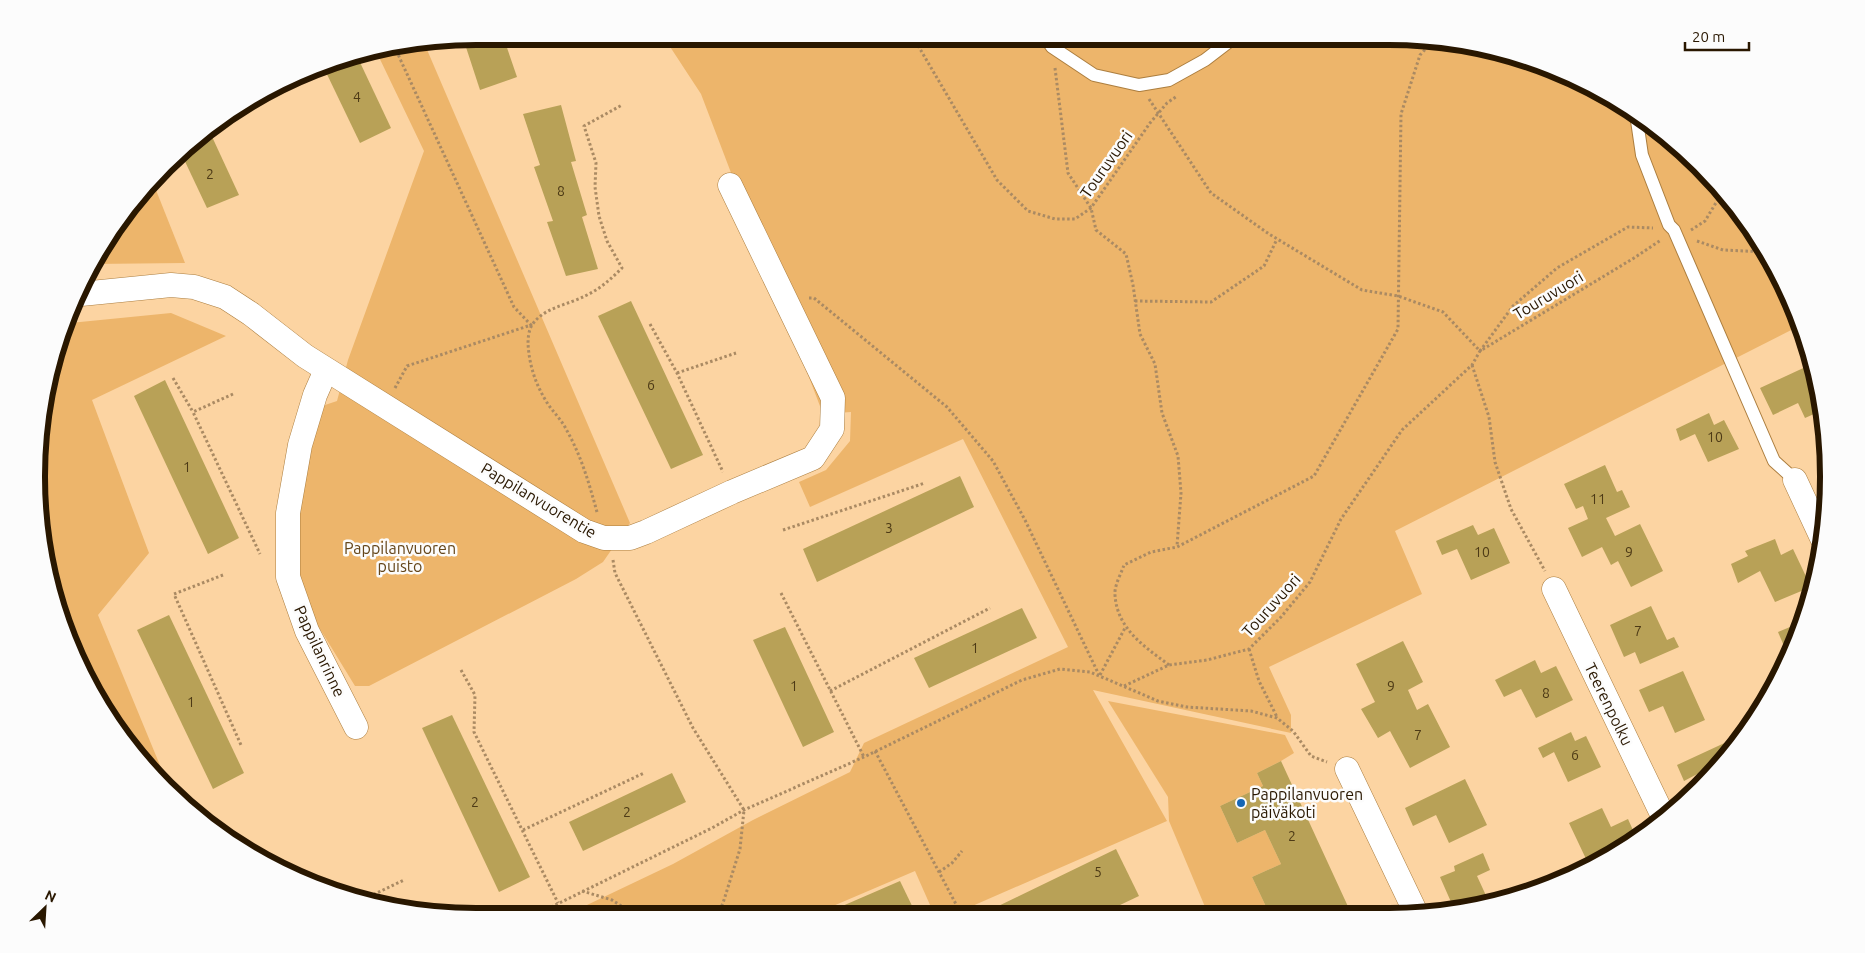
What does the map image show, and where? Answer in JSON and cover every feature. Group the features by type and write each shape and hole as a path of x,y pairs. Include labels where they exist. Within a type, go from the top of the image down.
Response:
{"street":[{"name":"Pappilanvuorentie","path":"86,293 171,285 194,287 225,298 251,314 304,356 584,531 604,538 630,538 813,458 832,429 833,398 730,185"},
{"name":"Pappilanrinne","path":"326,370 315,394 300,445 288,513 288,577 307,631 356,727"},
{"path":"1795,480 1817,527"},
{"name":"Teerenpolku","path":"1554,589 1661,811"},
{"path":"1347,769 1413,907"}],"lane":[{"path":"1053,45 1094,75 1138,85 1169,80 1205,60 1225,45"},
{"path":"1638,125 1642,154 1671,228 1774,461 1795,480"}],"path":[{"name":"Touruvuori","path":"918,45 997,180 1028,211 1055,218 1075,219 1091,208 1150,123 1167,103 1184,92"},
{"path":"1049,45 1068,173 1091,208 1096,230 1126,254 1140,334 1155,364 1162,412 1178,456 1181,493 1177,547"},
{"path":"1169,665 1144,646 1125,628 1118,611 1115,594 1124,565 1151,552 1177,547 1314,476 1398,329 1401,114 1420,55 1427,47"},
{"path":"397,52 514,307 532,325"},
{"path":"384,405 396,388 406,366 532,325 546,313 562,304 585,297 606,283 622,268 607,241 599,216 595,187 596,163 584,126 622,105"},
{"path":"1159,112 1211,193 1277,239 1362,290 1398,296 1443,312 1480,351 1513,306 1557,268 1628,227 1649,229 1671,228 1722,250 1756,252"},
{"name":"Touruvuori","path":"1124,686 1169,665 1207,660 1248,649 1281,617 1310,582 1341,519 1402,430 1472,365 1480,351 1634,258 1671,228 1689,231 1705,221 1718,199"},
{"path":"1135,301 1211,302 1264,266 1277,239"},
{"path":"783,294 814,298 947,407 993,461 1025,520 1099,676"},
{"path":"650,324 677,373 732,492"},
{"path":"532,325 528,338 529,360 535,380 546,401 566,429 588,477 604,538"},
{"path":"677,373 736,353"},
{"path":"1472,365 1489,417 1495,462 1511,509 1554,589"},
{"path":"173,378 194,412 260,554"},
{"path":"194,412 233,394"},
{"path":"783,530 925,483"},
{"path":"615,573 692,728 744,810 740,848 720,908"},
{"path":"222,575 174,594 241,745"},
{"path":"781,593 864,757"},
{"path":"830,691 990,608"},
{"path":"1099,676 1125,628"},
{"path":"1248,649 1259,681 1277,718 1293,731 1311,756 1347,769"},
{"path":"548,908 712,828 744,810 864,757 1022,680 1060,669 1090,672 1158,702 1187,707 1252,712 1277,718"},
{"path":"460,670 475,695 474,732 558,903"},
{"path":"875,750 957,908"},
{"path":"523,830 644,773"},
{"path":"939,872 952,863 962,851"},
{"path":"373,895 404,880"},
{"path":"582,891 612,900 624,908"}],"green space":[{"path":"669,45 1388,45 1417,46 1473,53 1527,68 1579,89 1628,118 1673,152 1713,192 1747,237 1776,286 1794,329 1395,531 1422,594 1269,667 1291,715 1291,733 1093,690 1167,821 968,908 931,908 915,871 828,908 581,908 673,864 753,820 850,772 864,743 1068,647 963,439 810,507 799,482 826,470 850,441 851,412 823,414 701,94"},
{"name":"Pappilanvuoren puisto","path":"426,48 630,523 603,562 576,579 369,686 355,686 317,624 299,572 299,516 319,407 337,401 348,360 424,151 379,56"},
{"path":"155,188 185,263 101,264 134,214"},
{"path":"171,313 226,336 92,400 149,553 98,615 163,774 134,739 89,667 68,615 53,561 46,505 46,448 53,392 74,323"},
{"path":"1108,701 1285,735 1294,753 1257,773 1263,786 1220,806 1237,843 1265,830 1281,864 1252,877 1267,908 1205,908 1169,821 1168,797"}],"building":[{"path":"465,45 506,45 517,77 480,90"},
{"path":"360,62 391,128 360,143 326,72"},
{"path":"561,105 576,161 571,162 587,215 582,217 598,269 566,276 547,222 553,221 534,167 540,165 523,114"},
{"path":"212,136 239,195 207,208 184,159"},
{"path":"631,301 703,455 671,469 598,316"},
{"path":"1806,367 1815,414 1805,418 1798,403 1773,415 1760,388"},
{"path":"165,380 239,538 208,554 134,396"},
{"path":"1709,413 1714,425 1724,420 1739,449 1708,462 1695,434 1680,441 1676,429"},
{"path":"1605,465 1617,492 1622,490 1630,507 1606,518 1615,536 1640,524 1663,571 1631,587 1618,561 1611,565 1602,547 1582,557 1568,528 1588,519 1583,506 1576,509 1564,484"},
{"path":"960,476 974,507 817,582 803,549"},
{"path":"1473,525 1478,535 1494,528 1510,563 1471,580 1457,549 1442,555 1436,541"},
{"path":"1775,539 1781,555 1793,549 1807,579 1804,590 1775,602 1760,571 1738,583 1731,564 1748,556 1745,551"},
{"path":"1651,606 1667,640 1674,637 1679,647 1640,664 1635,652 1624,657 1610,625"},
{"path":"1022,608 1037,638 929,688 914,658"},
{"path":"169,615 244,773 213,789 137,630"},
{"path":"1793,626 1785,646 1778,632"},
{"path":"785,627 834,732 803,747 753,640"},
{"path":"1403,641 1423,682 1408,690 1417,710 1428,704 1450,747 1410,768 1390,731 1378,738 1361,709 1375,702 1356,664"},
{"path":"1535,660 1541,673 1556,666 1573,700 1536,718 1521,689 1504,697 1495,680"},
{"path":"1683,671 1705,720 1675,733 1663,706 1649,712 1639,690"},
{"path":"452,715 530,877 499,892 422,728"},
{"path":"1571,732 1575,741 1586,736 1601,767 1568,782 1554,752 1543,758 1538,748"},
{"path":"1730,741 1705,770 1684,781 1677,765"},
{"path":"1281,761 1349,908 1267,908 1252,877 1281,864 1265,830 1237,843 1220,806 1263,786 1257,773"},
{"path":"672,773 686,802 583,851 569,822"},
{"path":"1465,779 1487,825 1449,843 1436,815 1413,826 1405,808"},
{"path":"1602,808 1611,827 1628,819 1633,831 1586,860 1569,823"},
{"path":"1116,849 1139,896 1114,908 994,908"},
{"path":"1483,853 1490,870 1477,876 1486,897 1452,903 1440,877 1455,871 1454,866"},
{"path":"900,881 913,908 840,908"}],"place":[{"name":"Pappilanvuoren päiväkoti","path":"1241,803"}]}
